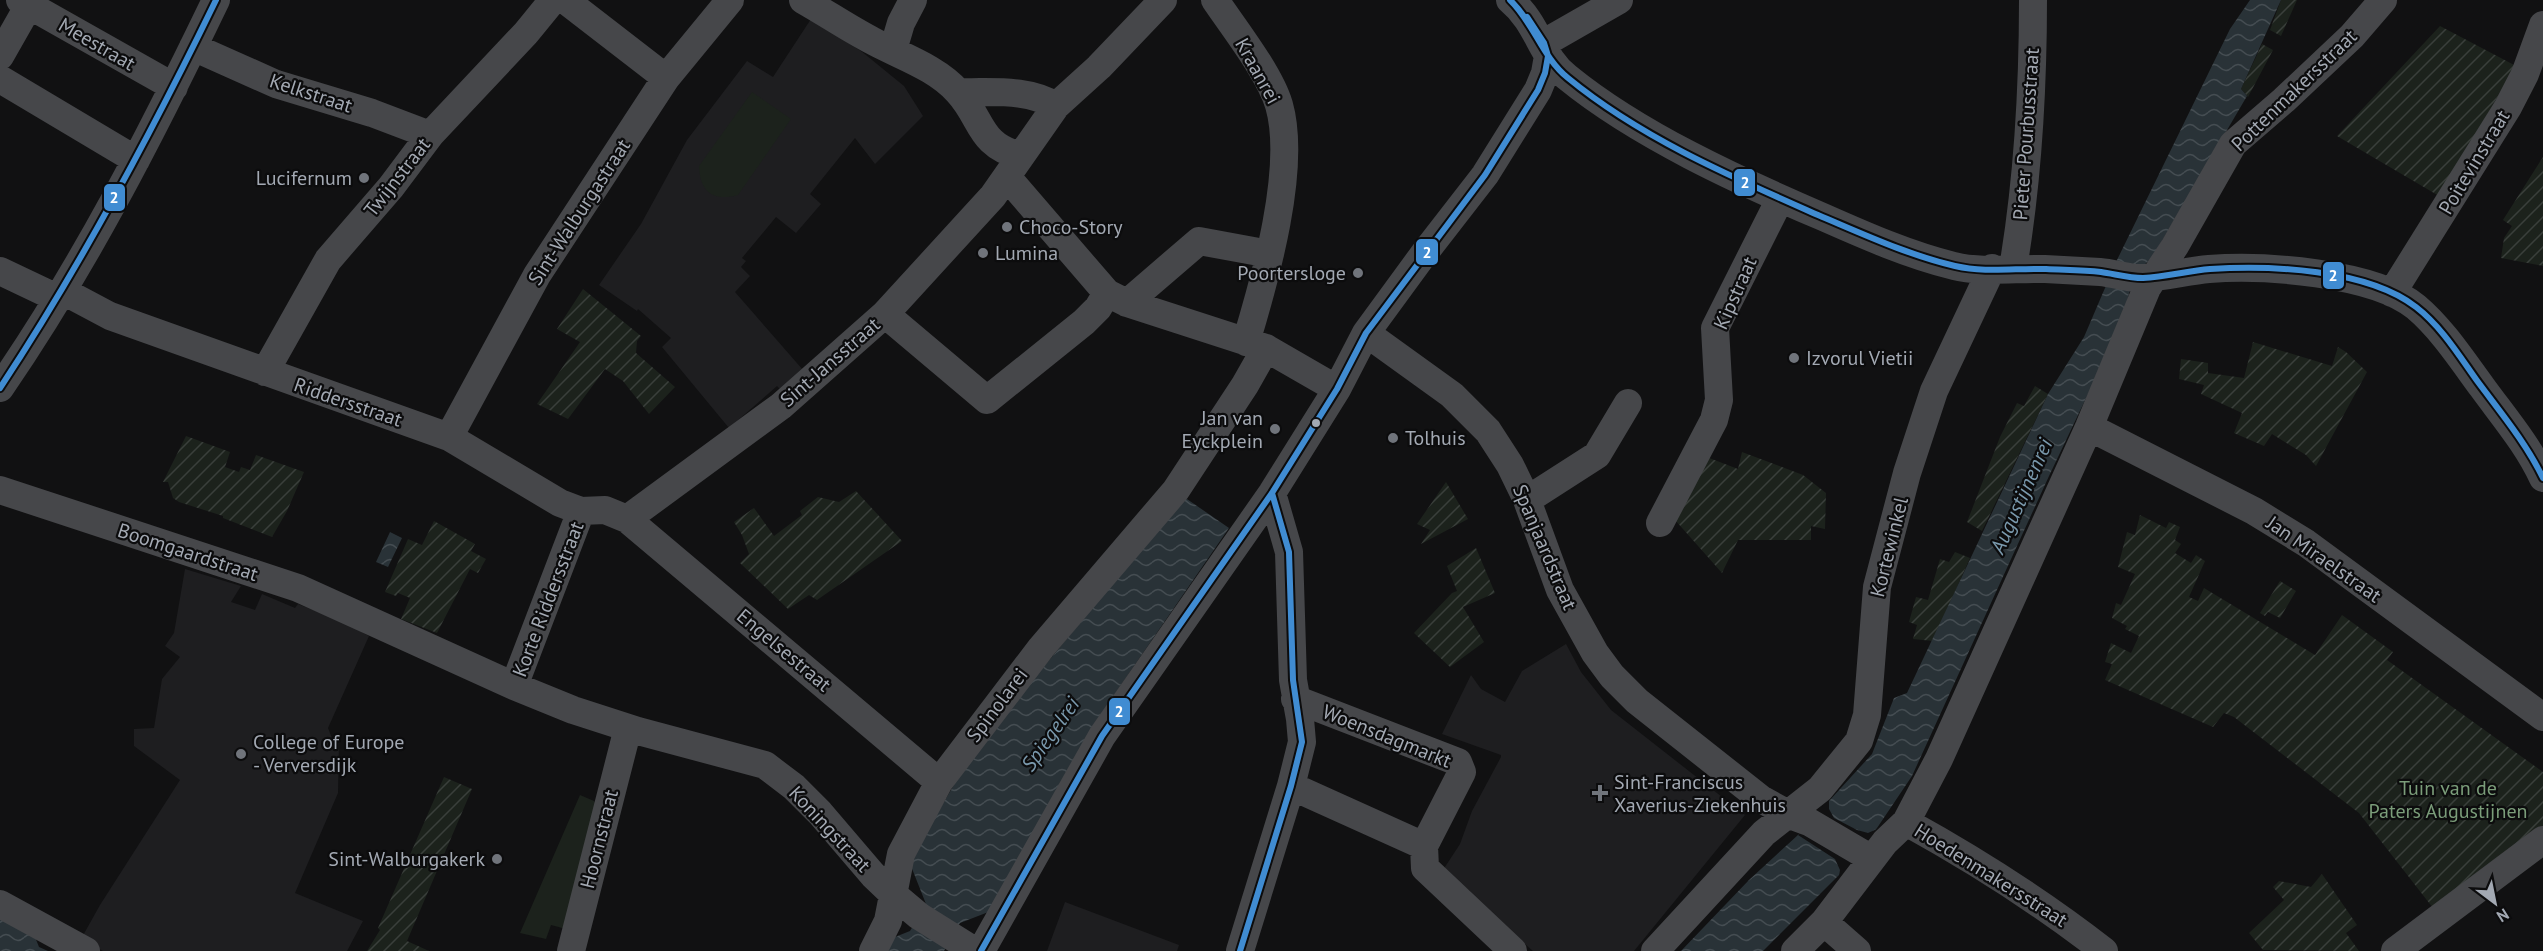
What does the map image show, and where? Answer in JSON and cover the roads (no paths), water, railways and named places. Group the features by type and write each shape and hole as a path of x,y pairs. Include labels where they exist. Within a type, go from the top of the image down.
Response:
{"street":[{"path":"0,388 61,295 136,160 216,0"},
{"name":"Twijnstraat","path":"265,372 328,260 392,187 430,135 526,33 553,0"},
{"path":"565,0 666,78"},
{"name":"Sint-Walburgastraat","path":"449,437 537,275 666,78 730,0"},
{"path":"803,0 870,40 893,50 934,74 959,92 988,138 998,147 1117,298 1256,345 1337,389"},
{"path":"893,50 913,0"},
{"name":"Sint-Jansstraat","path":"627,519 781,406 885,314 993,196 1056,106 1099,67 1163,0"},
{"name":"Kraanrei","path":"1215,0 1258,64 1278,103 1285,138 1283,171 1256,345"},
{"path":"1510,0 1528,18 1557,68 1576,85 1667,143 1780,199 1885,244 1955,267 2103,272 2146,277 2213,269 2252,269 2356,280 2392,293 2414,306 2444,337 2520,439 2543,478"},
{"path":"981,951 1102,736 1272,493 1337,389 1366,333 1485,175 1538,90 1546,50 1619,0"},
{"name":"Pieter Pourbusstraat","path":"2002,268 2026,178 2033,55 2032,0"},
{"name":"Pottenmakersstraat","path":"2146,277 2175,246 2233,144 2352,36 2383,0"},
{"path":"0,56 25,3"},
{"name":"Meestraat","path":"25,3 174,87"},
{"name":"Poitevinstraat","path":"2392,293 2508,107 2525,74 2543,25"},
{"name":"Kelkstraat","path":"193,47 276,84 372,113 430,135"},
{"path":"0,79 136,160"},
{"path":"959,92 1029,94 1042,97 1056,106"},
{"name":"Kipstraat","path":"1660,523 1714,420 1719,400 1715,328 1780,199"},
{"path":"885,314 987,400 1084,322 1098,308 1117,298 1199,242 1270,254"},
{"name":"Kortewinkel","path":"1655,951 1764,833 1799,818 1859,741 1867,715 1877,587 1907,473 1934,391 2002,268"},
{"name":"Riddersstraat","path":"0,271 110,316 449,437 560,503 581,511 605,510 627,519"},
{"path":"1795,951 1824,921 1866,855 1885,842 1905,822 1940,759 2089,427 2147,288 2146,277"},
{"name":"Spanjaardstraat","path":"1366,333 1452,395 1488,431 1510,465 1527,500 1560,590 1595,653 1612,676 1637,701 1761,799 1866,855"},
{"name":"Spinolarei","path":"873,951 888,921 902,854 939,782 1041,648 1176,490 1245,386 1256,345"},
{"path":"1527,500 1597,455 1628,403"},
{"name":"Jan Miraelstraat","path":"2089,427 2254,512 2306,543 2543,717"},
{"name":"Boomgaardstraat","path":"0,490 286,584 514,686"},
{"path":"1240,951 1291,786 1302,742 1300,718 1295,699 1289,552 1272,493"},
{"name":"Korte Riddersstraat","path":"514,686 581,511"},
{"name":"Engelsestraat","path":"627,519 939,782"},
{"name":"Koningstraat","path":"514,686 573,710 628,728 765,765 794,787 820,813 894,896 919,916 963,944"},
{"name":"Woensdagmarkt","path":"1295,699 1458,762 1462,772 1424,846"},
{"name":"Hoornstraat","path":"571,951 628,728"},
{"path":"1291,786 1424,846 1425,868 1513,951"},
{"name":"Hoedenmakersstraat","path":"1905,822 1944,843 2038,902 2104,951"},
{"path":"2395,951 2543,840"},
{"path":"0,904 86,951"},
{"path":"1824,921 1857,951"}],"water":[{"name":"Augustijnenrei","path":"2250,0 2281,0 2241,89 2247,96 2152,258 2133,282 2128,297 2127,312 2049,476 1912,776 1877,828 1840,874 1763,951 1681,951 1749,880 1798,835 1872,754 1894,698 1907,693 2048,394 2084,337 2117,260 2230,29"},
{"name":"Spiegelrei","path":"1184,497 1229,528 1092,727 991,911 960,923 944,951 884,951 890,939 910,931 926,904 909,861 974,751"},
{"path":"390,532 402,538 388,567 376,562"},
{"path":"0,916 35,937 39,947 48,951 0,951"}],"place":[{"name":"Lucifernum","path":"364,178"},
{"name":"Choco-Story","path":"1007,227"},
{"name":"Lumina","path":"983,253"},
{"name":"Poortersloge","path":"1358,273"},
{"name":"Izvorul Vietii","path":"1794,358"},
{"name":"Jan van Eyckplein","path":"1275,429"},
{"name":"Tolhuis","path":"1393,438"},
{"name":"College of Europe - Verversdijk","path":"241,754"},
{"name":"Sint-Franciscus Xaverius-Ziekenhuis","path":"1600,793"},
{"name":"Sint-Walburgakerk","path":"497,859"}],"park label":[{"name":"Tuin van de Paters Augustijnen","path":"2448,800"}]}
